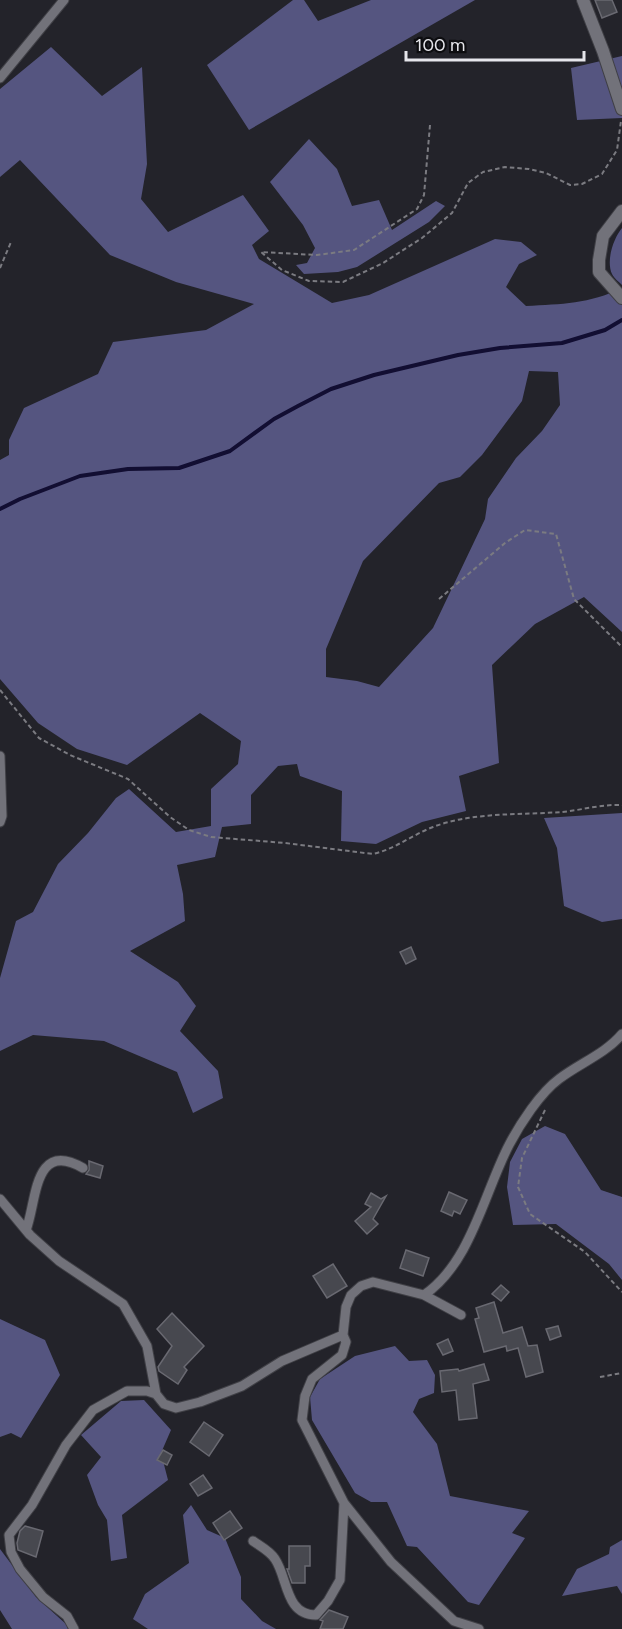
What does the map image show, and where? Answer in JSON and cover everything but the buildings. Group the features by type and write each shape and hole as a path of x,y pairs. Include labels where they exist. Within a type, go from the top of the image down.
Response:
{"street":[{"path":"0,78 64,0"},
{"path":"583,0 603,51 622,111"},
{"path":"622,211 603,236 599,272 622,298"},
{"path":"0,756 0,822"},
{"path":"424,1295 437,1286 447,1274 469,1237 510,1145 543,1094 558,1080 612,1046 622,1034"},
{"path":"26,1230 32,1215 33,1196 45,1166 56,1161 74,1163 82,1168"},
{"path":"0,1199 26,1230 59,1261 123,1304 147,1346 156,1394 164,1404 176,1408 201,1402 242,1386 282,1361 343,1335"},
{"path":"461,1314 424,1295 373,1282 361,1286 351,1295 346,1307 343,1335 346,1342 342,1355 312,1379 305,1395 302,1420 344,1503 392,1562 454,1621 479,1629"},
{"path":"74,1629 67,1616 43,1597 20,1569 11,1552 9,1535 32,1505 66,1444 93,1410 127,1391 147,1391 156,1394"},
{"path":"253,1541 273,1556 281,1569 288,1595 297,1609 309,1616 316,1616 340,1580 344,1503"}],"path":[{"path":"430,125 424,195 417,209 354,250 317,255 261,252 282,270 309,281 344,282 383,263 422,238 452,213 468,183 483,172 505,167 529,169 546,173 570,185 582,184 602,174 617,150 622,111"},
{"path":"0,268 11,242"},
{"path":"439,599 505,543 525,530 556,534 574,599 622,647"},
{"path":"0,690 39,738 128,779 170,817 189,830 211,837 374,854 434,827 471,819 492,815 564,812 622,805"},
{"path":"549,1103 522,1158 518,1187 530,1214 585,1252 622,1292"},
{"path":"600,1377 622,1373"}],"shaded area":[{"path":"293,0 304,0 318,21 371,0 475,0 249,130 207,65"},
{"path":"51,47 102,96 142,67 147,164 141,199 168,232 243,195 269,231 252,245 259,259 332,303 369,295 495,239 521,242 537,255 519,264 506,287 526,306 587,300 622,288 622,632 584,597 535,624 492,665 499,763 459,776 466,811 422,822 376,844 341,841 342,791 300,776 297,764 278,766 251,795 251,824 222,827 215,857 177,865 183,894 185,921 130,951 178,982 196,1006 180,1031 218,1071 223,1098 193,1113 177,1072 104,1041 33,1035 0,1051 0,978 16,921 33,912 58,864 88,833 116,798 129,789 176,832 211,826 211,789 238,764 241,741 200,713 127,765 77,749 38,723 0,679 0,460 9,455 9,440 24,408 98,374 113,342 206,330 254,304 176,282 110,255 20,160 0,177 0,89","holes":["529,371 558,372 560,405 542,431 516,458 488,499 485,519 433,628 379,687 357,681 326,677 326,649 363,561 439,483 460,477 482,455 522,401"]},
{"path":"622,56 622,118 577,120 571,68"},
{"path":"309,139 337,169 352,206 379,200 392,230 436,201 445,206 429,222 357,267 338,272 304,274 296,265 307,263 315,248 303,225 270,182"},
{"path":"622,228 622,285 612,274 610,257 613,244"},
{"path":"622,813 622,919 602,922 564,906 557,848 544,818"},
{"path":"545,1126 565,1134 601,1190 622,1197 622,1280 609,1264 556,1224 513,1225 507,1187 510,1162 522,1139"},
{"path":"0,1319 45,1340 60,1375 21,1438 11,1433 0,1437"},
{"path":"395,1346 409,1361 427,1360 435,1375 434,1393 419,1399 413,1412 437,1444 450,1496 529,1511 512,1533 525,1538 479,1605 468,1602 417,1547 407,1546 387,1502 371,1502 355,1493 312,1420 310,1397 320,1379 355,1356"},
{"path":"144,1400 171,1430 161,1453 168,1480 122,1515 127,1558 111,1561 107,1520 98,1505 87,1475 101,1457 81,1435 121,1401"},
{"path":"191,1505 207,1530 225,1538 241,1577 241,1599 262,1621 276,1629 148,1629 133,1619 145,1594 189,1563 183,1515"},
{"path":"622,1540 622,1594 617,1586 562,1596 577,1569 609,1554 610,1547"},
{"path":"0,1549 36,1597 67,1625 68,1629 12,1629 0,1610"}],"waterway":[{"path":"0,509 80,476 128,469 179,468 230,451 274,419 298,406 331,389 374,375 458,355 500,348 562,343 605,330 622,320"}]}
